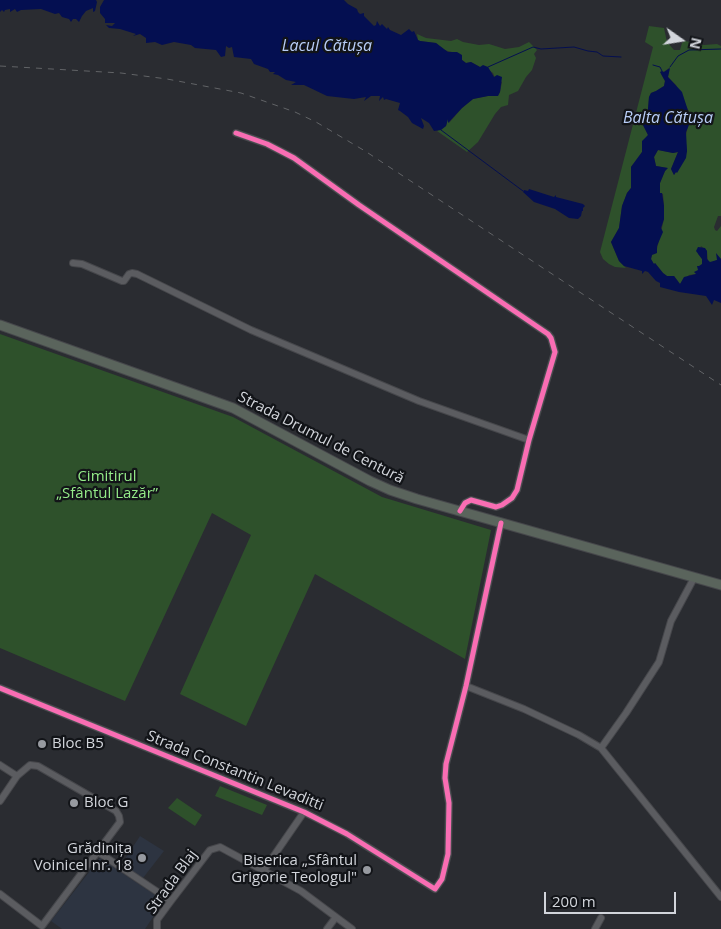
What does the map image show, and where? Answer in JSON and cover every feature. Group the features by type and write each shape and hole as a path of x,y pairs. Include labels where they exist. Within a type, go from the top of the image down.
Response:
{"highway":[{"name":"Strada Drumul de Centură","path":"0,325 233,408 370,481 417,499 721,585"}],"street":[{"path":"236,133 267,144 294,158 359,205 548,334 554,343 555,352 529,440 517,490 512,498 502,506 496,507 471,500 465,503 460,511"},
{"path":"73,263 82,264 122,281 129,274 136,274 251,330 412,398 529,440"},
{"name":"Strada Constantin Levaditti","path":"0,688 304,812 348,834 435,889 442,879 448,854 449,802 445,778 446,764 466,686 500,523"},
{"path":"601,748 659,662 671,621 694,578"},
{"path":"466,686 524,709 580,735 601,748 721,897"},
{"path":"0,765 17,776"},
{"path":"0,801 17,776 30,765 38,766 116,812 120,822 42,926 2,896 0,904"},
{"path":"264,870 304,812"},
{"name":"Strada Blaj","path":"157,929 157,920 210,850 216,848 223,848 301,891 352,929"},
{"path":"98,852 171,901"},
{"path":"327,929 336,917"},
{"path":"595,929 601,918"}],"shaded area":[{"name":"Grădinița Voinicel nr. 18","path":"140,836 164,851 143,878 121,865"},
{"path":"100,858 164,901 145,929 62,929 51,921"}],"green space":[{"path":"649,26 664,28 667,42 674,50 680,50 682,43 685,41 721,46 721,216 718,216 714,227 717,231 721,226 721,259 717,256 717,260 708,262 707,251 701,246 698,254 702,259 702,264 696,274 689,275 680,284 674,276 667,276 663,273 655,263 654,265 651,259 652,254 656,253 664,219 663,194 660,193 660,183 667,168 656,166 654,157 658,150 678,152 671,169 674,175 687,151 685,138 691,116 676,85 668,77 669,68 661,74 665,81 664,86 651,93 649,97 648,109 643,125 648,135 642,144 642,152 631,167 631,188 622,206 619,228 611,242 619,261 626,268 615,267 609,264 603,259 600,252 653,47 645,42"},
{"path":"417,34 426,38 451,41 457,39 463,42 479,45 489,44 505,49 519,47 529,42 537,50 534,54 536,58 532,70 518,91 509,95 508,105 501,107 478,142 467,152 437,131 446,126 448,118 449,123 473,99 497,96 502,82 495,78 493,73 485,67 480,67 471,62 466,63 436,43 418,40"},
{"name":"Cimitirul „Sfântul Lazăr”","path":"0,334 233,417 382,497 491,530 465,659 315,574 246,726 180,694 251,535 212,513 125,701 0,648"},
{"path":"220,786 267,805 262,815 215,796"},
{"path":"177,798 202,815 195,826 168,808"}],"water":[{"path":"0,0 96,0 97,2 95,11 93,12 93,8 86,11 79,22 73,19 71,22 59,13 55,14 41,9 17,12 15,9 10,12 10,9 0,12"},
{"name":"Lacul Cătușa","path":"104,0 344,0 357,9 360,14 364,13 364,16 374,26 377,21 380,26 382,24 387,29 388,27 390,30 401,35 409,29 412,32 414,31 420,41 436,43 448,52 457,52 462,55 462,60 466,63 471,62 480,67 483,65 488,67 494,77 497,75 502,77 500,92 498,96 473,99 448,123 448,119 446,126 441,130 434,131 429,123 421,118 424,126 423,129 412,123 408,117 398,110 400,103 384,100 383,97 379,101 380,96 371,96 364,101 366,97 354,99 327,96 304,85 291,85 296,82 273,74 275,72 270,72 268,69 254,64 251,59 234,57 232,47 226,46 225,56 221,57 216,50 195,48 191,45 174,42 162,45 155,42 146,43 146,38 140,34 133,36 136,34 109,28 106,25 112,26 115,23 105,23 105,19 100,13 100,7"},
{"name":"Balta Cătușa","path":"670,68 668,77 682,92 691,120 686,132 686,158 677,173 674,175 671,169 678,152 658,150 654,157 656,166 668,168 660,183 660,193 662,193 664,206 664,219 661,228 663,232 657,246 657,253 652,255 651,259 663,273 667,276 674,276 680,284 684,277 696,274 694,272 698,270 697,266 702,264 702,259 696,251 698,247 705,248 707,259 710,262 717,260 716,253 721,259 721,303 714,300 712,305 706,296 660,287 660,283 648,272 645,271 642,274 642,271 624,266 619,261 611,242 619,228 622,206 631,188 631,167 642,152 642,141 648,135 643,125 648,109 649,97 651,93 664,86 665,81 660,72"},
{"path":"529,189 583,204 585,206 581,216 578,219 569,218 555,209 534,202 523,192"}],"waterway":[{"path":"488,67 533,47 541,49 574,47 597,52 603,56 621,57"},
{"path":"670,67 678,56 689,50 721,49"},
{"path":"653,65 660,67 662,71"},
{"path":"441,130 523,191"}],"railway":[{"path":"0,66 121,73 167,79 241,93 295,112 365,151 721,385"}],"cycle path":[{"path":"236,133 267,144 294,158 359,205 548,334 551,338 555,352 529,440 517,490 512,498 502,505 496,507 471,500 465,503 460,511"},
{"path":"0,688 304,812 347,834 435,889 442,879 448,854 449,803 445,778 446,764 466,686 501,523"}],"place":[{"name":"Bloc B5","path":"42,744"},
{"name":"Bloc G","path":"74,803"},
{"name":"Grădinița Voinicel nr. 18","path":"142,858"},
{"name":"Biserica „Sfântul Grigorie Teologul\"","path":"367,870"}]}
